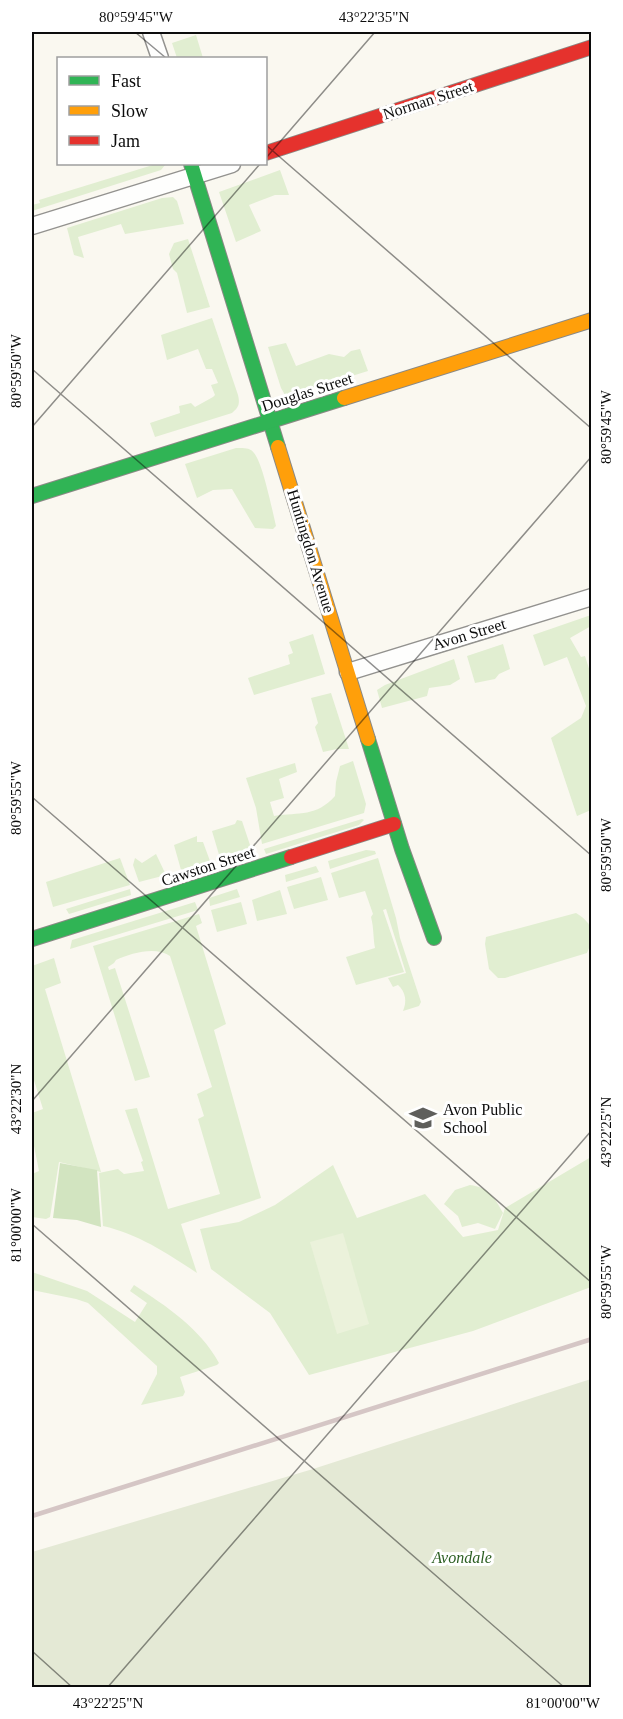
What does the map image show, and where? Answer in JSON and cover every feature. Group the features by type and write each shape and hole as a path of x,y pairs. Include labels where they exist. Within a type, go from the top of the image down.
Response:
{"street":[{"path":"151,32 160,57"},
{"name":"Norman Street","path":"267,153 591,47"},
{"path":"32,226 193,170 226,165"},
{"name":"Huntingdon Avenue","path":"193,170 394,824 434,938"},
{"name":"Douglas Street","path":"32,496 591,320"},
{"name":"Avon Street","path":"348,672 591,597"},
{"name":"Cawston Street","path":"32,939 394,824"}],"green space":[{"path":"196,35 203,57 177,57 172,43"},
{"path":"153,165 165,165 161,170 32,211 32,205 40,203 39,200"},
{"path":"280,170 289,195 275,195 249,205 261,231 236,242 219,192"},
{"path":"173,197 177,201 184,224 125,234 121,224 78,237 84,258 74,255 67,228 162,198"},
{"path":"188,239 210,307 187,313 177,273 173,269 169,254 174,243"},
{"path":"212,318 238,395 238,407 232,413 155,437 150,423 180,413 179,406 191,403 195,407 213,397 215,395 211,385 218,383 212,369 206,369 198,349 167,360 161,335"},
{"path":"286,343 296,366 329,354 344,357 351,351 360,349 368,371 285,395 268,347"},
{"path":"236,448 246,448 254,453 261,467 276,526 273,529 255,528 232,489 213,490 197,498 185,464"},
{"path":"591,615 591,626 570,638 581,657 585,656 592,678 591,810 577,816 551,738 581,718 586,706 567,657 544,666 533,635"},
{"path":"313,634 325,674 254,695 248,678 290,664 288,655 293,653 289,642"},
{"path":"503,644 510,669 499,674 495,679 475,683 467,656"},
{"path":"454,659 460,679 450,685 429,688 427,696 382,708 377,690"},
{"path":"331,693 349,749 323,752 315,727 318,723 311,698"},
{"path":"353,761 366,804 364,813 262,844 256,808 246,778 295,763 297,772 279,779 284,798 270,802 274,816 314,811 335,796 340,766"},
{"path":"237,820 242,821 251,848 220,858 212,831 235,824"},
{"path":"364,820 359,825 266,854 264,849"},
{"path":"197,836 197,842 203,842 210,861 181,870 174,845"},
{"path":"366,850 375,851 376,854 330,869 328,861"},
{"path":"156,854 166,875 139,882 133,865 135,858 142,863"},
{"path":"120,858 130,885 53,907 46,882"},
{"path":"378,858 400,938 421,1002 419,1006 403,1011 405,1001 403,991 398,985 393,987 388,978 406,973 386,909 383,910 404,972 356,985 346,957 375,948 371,917 373,914 365,891 339,898 331,873"},
{"path":"316,866 319,872 286,882 285,875"},
{"path":"321,877 328,900 294,909 287,887"},
{"path":"130,889 131,895 69,914 66,909"},
{"path":"237,889 240,897 210,906 209,898"},
{"path":"280,890 287,914 257,921 252,900"},
{"path":"195,902 198,910 70,949 72,940"},
{"path":"241,902 247,924 217,932 211,910"},
{"path":"576,913 590,925 592,935 587,953 505,978 498,978 489,969 486,937"},
{"path":"199,914 202,923 196,926 226,1024 214,1030 261,1198 181,1224 197,1273 140,1239 103,1226 99,1173 118,1169 124,1174 144,1171 141,1162 143,1161 125,1110 137,1108 168,1209 220,1194 198,1119 204,1116 197,1094 212,1087 170,956 158,951 143,952 116,960 108,967 109,970 115,968 150,1077 135,1081 93,946"},
{"path":"54,958 61,983 45,989 101,1172 59,1162 50,1217 46,1219 32,1217 32,1174 39,1171 32,1136 32,1113 43,1109 32,1074 32,966"},
{"path":"591,1157 591,1287 473,1331 309,1375 270,1313 211,1269 200,1229 239,1222 275,1205 333,1165 357,1218 425,1194 463,1237 498,1230 505,1208"},
{"path":"60,1163 97,1170 101,1227 77,1220 53,1218"},
{"path":"470,1185 486,1191 494,1198 503,1213 495,1229 478,1223 462,1227 458,1216 444,1204 455,1190"},
{"path":"343,1233 369,1324 337,1334 310,1242"},
{"path":"32,1272 87,1291 135,1322 147,1303 130,1291 134,1285 192,1328 219,1363 180,1377 185,1392 183,1396 141,1405 157,1374 157,1366 88,1303 32,1290"},
{"name":"Avondale","path":"591,1379 591,1687 32,1687 32,1552 313,1469"}],"railway":[{"path":"32,1516 592,1339"}],"traffic: fast":[{"path":"191,165 278,447"},
{"path":"32,496 344,398"},
{"path":"368,739 402,849 434,938"},
{"path":"32,939 291,857"}],"traffic: slow":[{"path":"344,398 592,320"},
{"path":"278,447 368,739"}],"traffic: jam":[{"path":"267,153 592,47"},
{"path":"291,857 394,824"}],"place":[{"name":"Avon Public School","path":"423,1118"}]}
